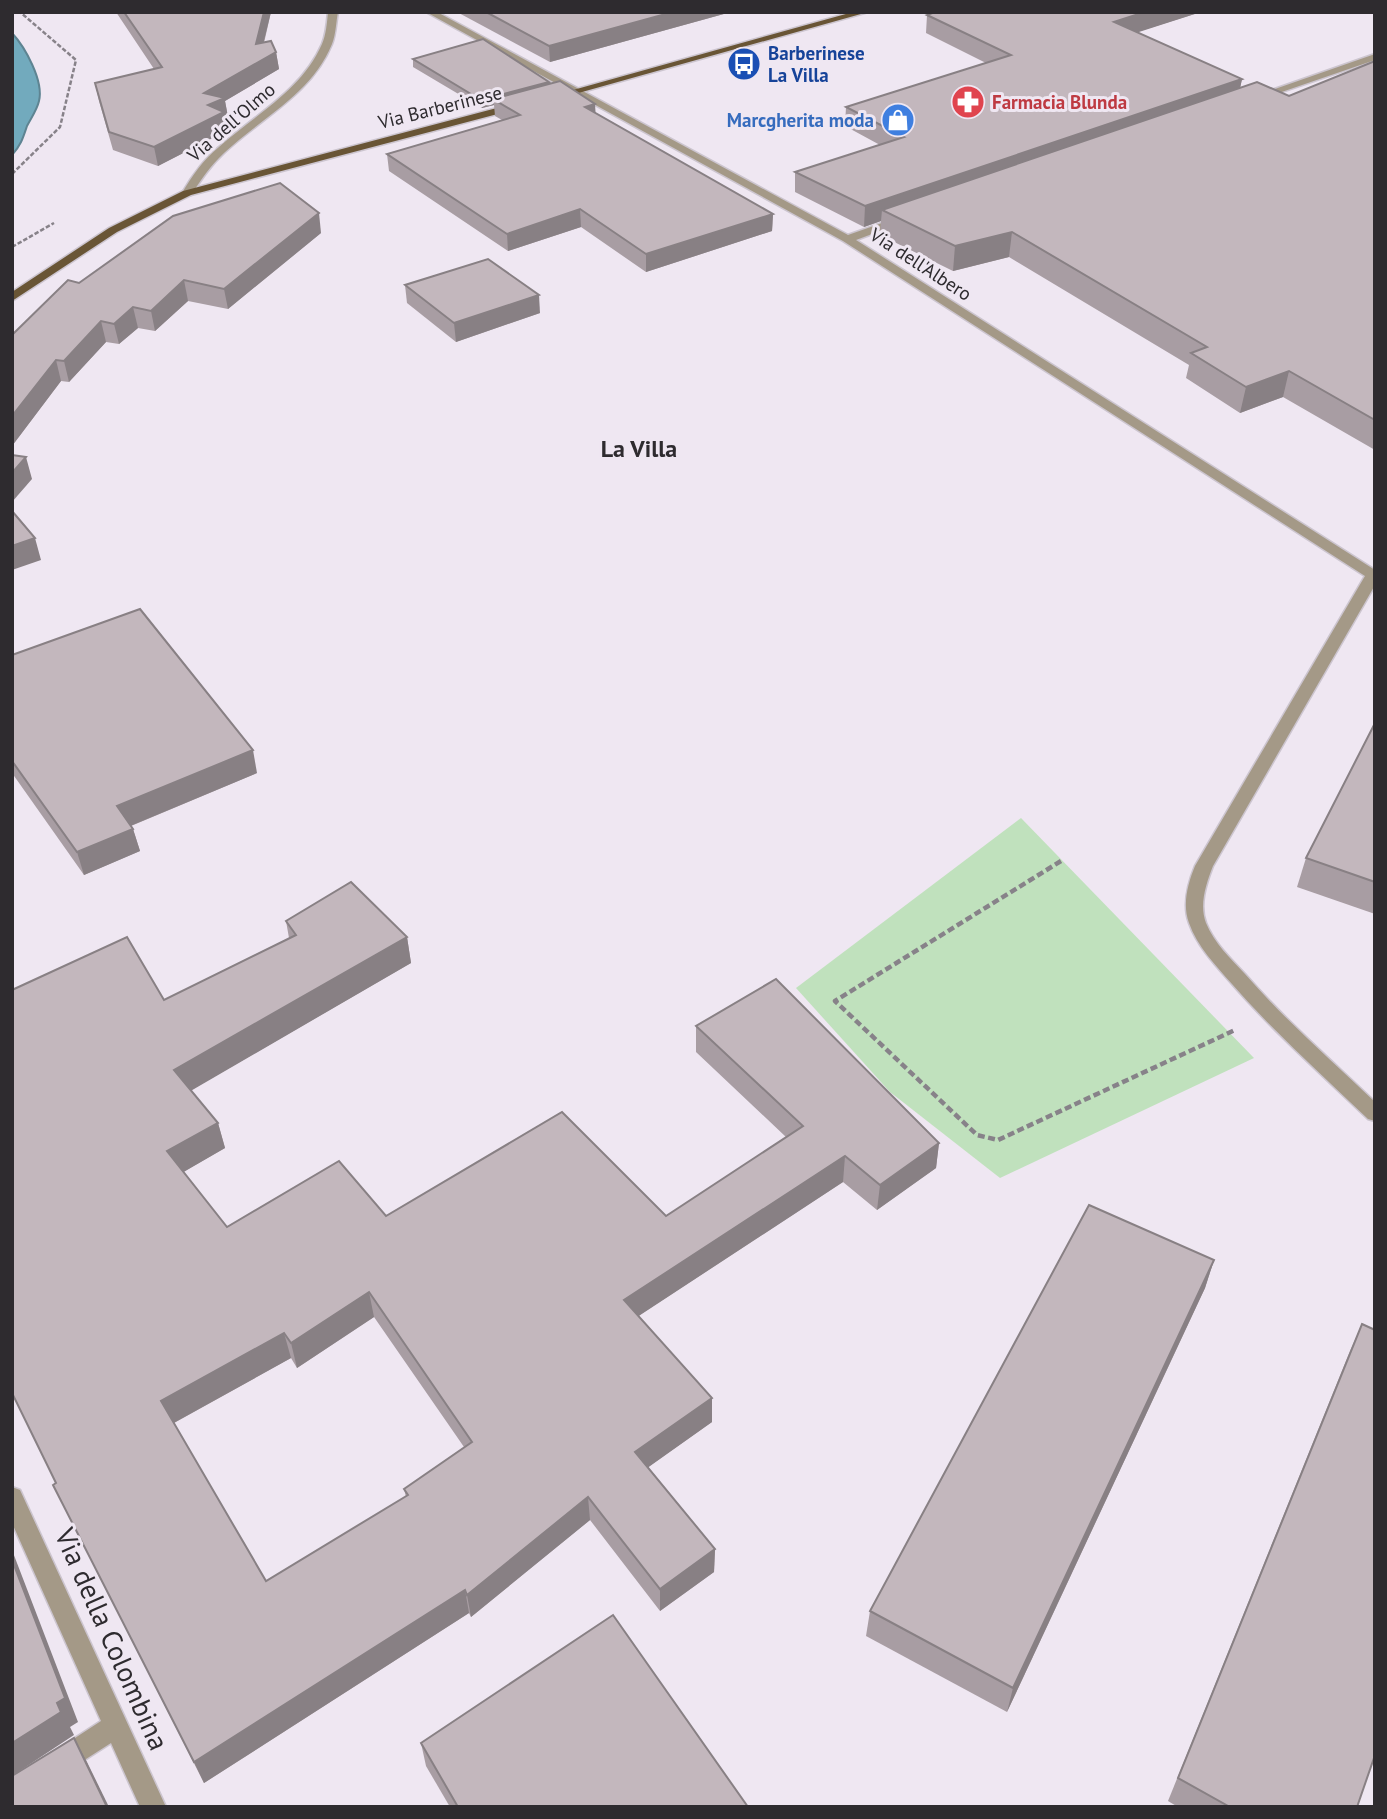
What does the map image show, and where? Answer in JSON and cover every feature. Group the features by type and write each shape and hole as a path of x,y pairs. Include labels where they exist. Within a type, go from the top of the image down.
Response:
{"main road":[{"name":"Via Barberinese","path":"538,100 864,12"},
{"name":"Via Barberinese","path":"187,193 525,104"},
{"name":"Via dell'Olmo","path":"12,297 113,230 187,193"}],"street":[{"name":"Via dell'Olmo","path":"187,193 194,178 212,158 274,110 298,87 327,45 333,12"},
{"name":"Via dell'Albero","path":"430,12 578,90 847,239 1374,575"},
{"path":"1243,102 1375,57"},
{"path":"847,239 913,216"},
{"path":"1374,575 1210,855 1194,890 1197,925 1223,962 1266,1008 1375,1114"},
{"name":"Via della Colombina","path":"12,1497 153,1807"},
{"path":"36,1779 117,1725"}],"path":[{"path":"12,174 60,127 76,60 20,12"},
{"path":"1061,861 835,1001 977,1135 998,1140 1230,1034 1266,1008"}],"green space":[{"path":"1021,818 1254,1058 1000,1178 890,1092 796,988"}],"water":[{"path":"12,33 32,65 40,93 37,108 20,145 12,155"}],"building":[{"path":"124,12 264,12 256,44 271,41 276,52 204,93 225,98 208,105 224,112 154,147 109,132 95,83 162,67"},
{"path":"486,12 673,12 549,46"},
{"path":"935,12 1145,12 1114,22 1242,79 865,206 795,172 904,137 846,107 1011,55 927,15"},
{"path":"483,39 549,82 481,100 413,59"},
{"path":"1375,61 1375,420 1289,371 1246,387 1191,353 1207,347 1012,232 955,246 882,210 1257,82 1289,96"},
{"path":"560,81 595,104 585,107 773,214 646,254 580,209 507,234 387,154 520,115 493,99"},
{"path":"280,183 319,213 224,289 184,280 151,311 133,307 114,324 101,321 64,361 56,360 12,416 12,335 68,280 79,283 173,216"},
{"path":"488,259 539,295 454,323 405,285"},
{"path":"12,455 26,457 12,473"},
{"path":"12,511 35,538 12,546"},
{"path":"140,609 253,750 117,806 133,829 77,852 12,761 12,655"},
{"path":"1375,723 1375,882 1306,858"},
{"path":"351,882 407,937 174,1070 218,1123 167,1151 227,1227 339,1161 386,1216 562,1112 666,1216 803,1126 696,1026 776,979 939,1143 880,1185 845,1156 624,1300 712,1398 635,1452 715,1549 660,1589 588,1497 467,1595 465,1590 194,1762 53,1485 56,1483 12,1393 12,990 127,937 164,1000 296,935 286,921","holes":["369,1292 472,1442 404,1489 408,1495 266,1581 161,1401 284,1333 291,1343"]},
{"path":"1089,1205 1214,1260 1013,1688 870,1611"},
{"path":"1362,1324 1375,1330 1375,1755 1357,1807 1230,1807 1178,1778"},
{"path":"12,1560 65,1698 57,1703 61,1712 12,1743"},
{"path":"613,1615 748,1807 458,1807 421,1743"},
{"path":"74,1738 107,1807 12,1807 12,1776"}],"place":[{"name":"Barberinese La Villa","path":"744,64"},
{"name":"Farmacia Blunda","path":"968,102"},
{"name":"Marcgherita moda","path":"898,120"}],"district":[{"name":"La Villa","path":"639,449"}]}
